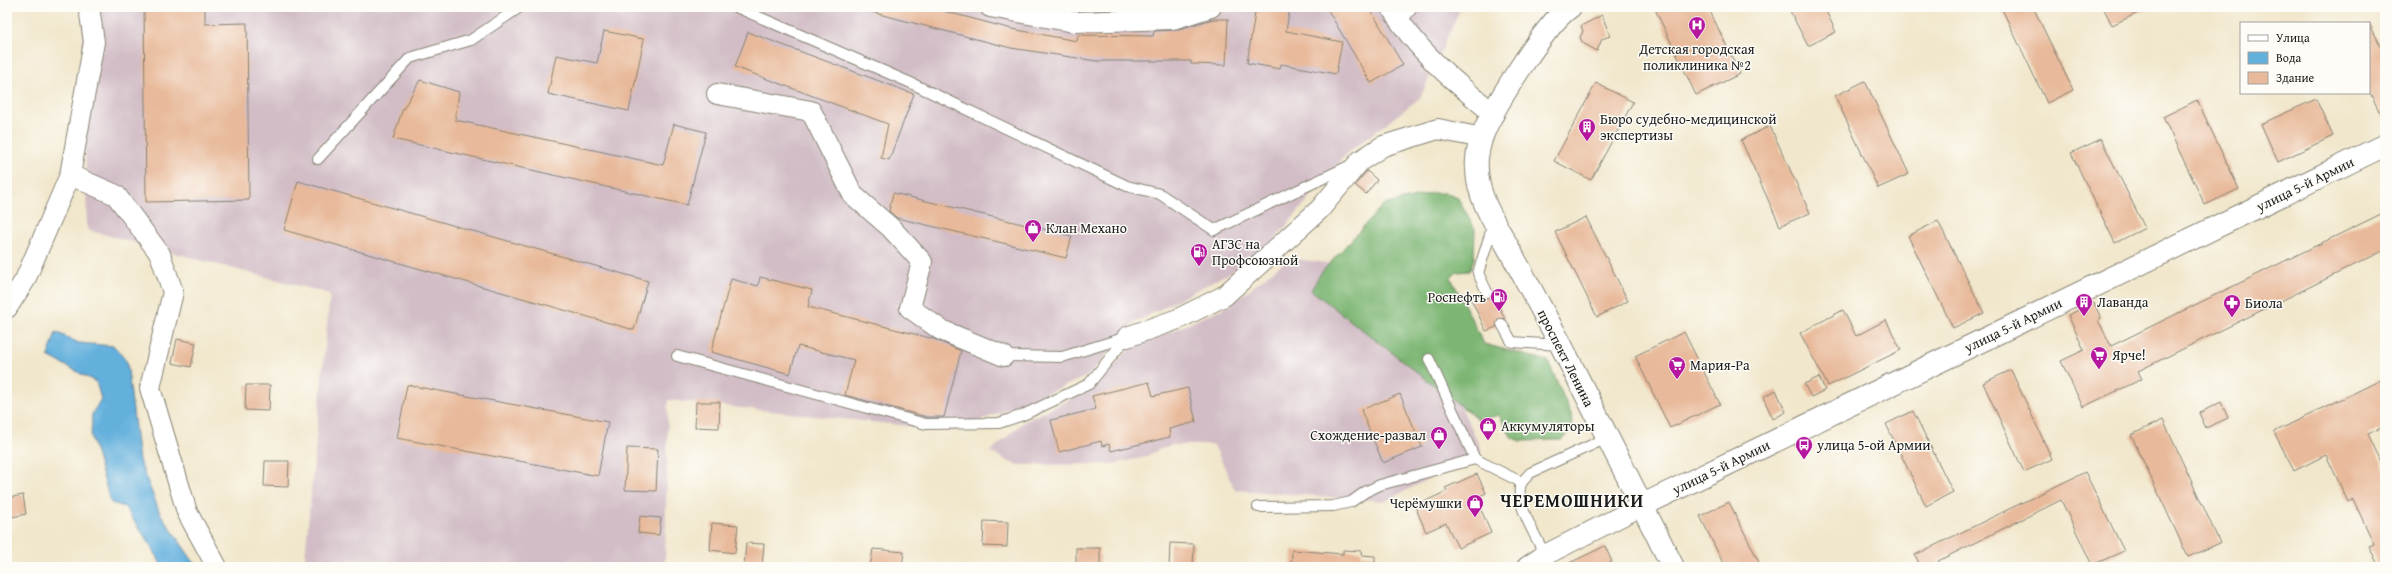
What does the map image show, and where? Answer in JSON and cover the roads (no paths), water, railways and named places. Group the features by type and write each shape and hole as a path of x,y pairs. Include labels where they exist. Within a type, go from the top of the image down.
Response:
{"main road":[{"name":"проспект Ленина","path":"1567,8 1524,62 1482,138 1477,169 1482,197 1561,345 1673,567"},
{"name":"улица 5-й Армии","path":"1641,506 2385,145"}],"street":[{"path":"7,308 25,280 70,175 94,42 89,7"},
{"path":"990,7 1074,22 1172,19 1211,7"},
{"path":"1396,15 1448,77 1494,114"},
{"path":"717,94 811,111 853,195 891,228 922,262 910,308 941,330 1004,356"},
{"path":"1127,337 1178,319 1224,296 1320,208 1360,161 1383,146 1438,129 1482,138"},
{"path":"70,175 116,196 160,254 173,292 150,388 187,512 217,567"},
{"path":"1526,567 1545,555 1641,506"}],"lane":[{"path":"318,159 410,58 471,40 520,7"},
{"path":"736,7 911,83 1127,186 1160,194 1214,230 1360,161"},
{"path":"1396,15 1413,7"},
{"path":"1487,292 1478,273 1494,222"},
{"path":"1502,324 1512,342 1561,345"},
{"path":"1004,356 1062,357 1127,337"},
{"path":"677,356 926,424 999,423 1023,415 1089,384 1127,337"},
{"path":"1429,359 1475,459 1521,482"},
{"path":"1545,555 1522,506 1519,494 1521,482 1530,473 1607,438"},
{"path":"1258,507 1333,506 1351,502 1365,492 1380,485 1475,459"}],"water":[{"path":"56,332 79,343 114,346 127,362 139,460 160,513 197,567 162,567 150,544 125,507 111,503 91,437 92,414 101,399 96,382 48,356"}],"place":[{"name":"Детская городская поликлиника №2","path":"1697,40"},
{"name":"Бюро судебно-медицинской экспертизы","path":"1587,142"},
{"name":"Клан Механо","path":"1033,243"},
{"name":"АГЗС на Профсоюзной","path":"1199,267"},
{"name":"Роснефть","path":"1499,312"},
{"name":"Лаванда","path":"2084,317"},
{"name":"Биола","path":"2232,318"},
{"name":"Ярче!","path":"2099,370"},
{"name":"Мария-Ра","path":"1677,380"},
{"name":"Аккумуляторы","path":"1488,441"},
{"name":"Схождение-развал","path":"1439,450"},
{"name":"улица 5-ой Армии","path":"1804,460"},
{"name":"Черёмушки","path":"1475,518"}],"district":[{"name":"ЧЕРЕМОШНИКИ","path":"1572,501"}]}
